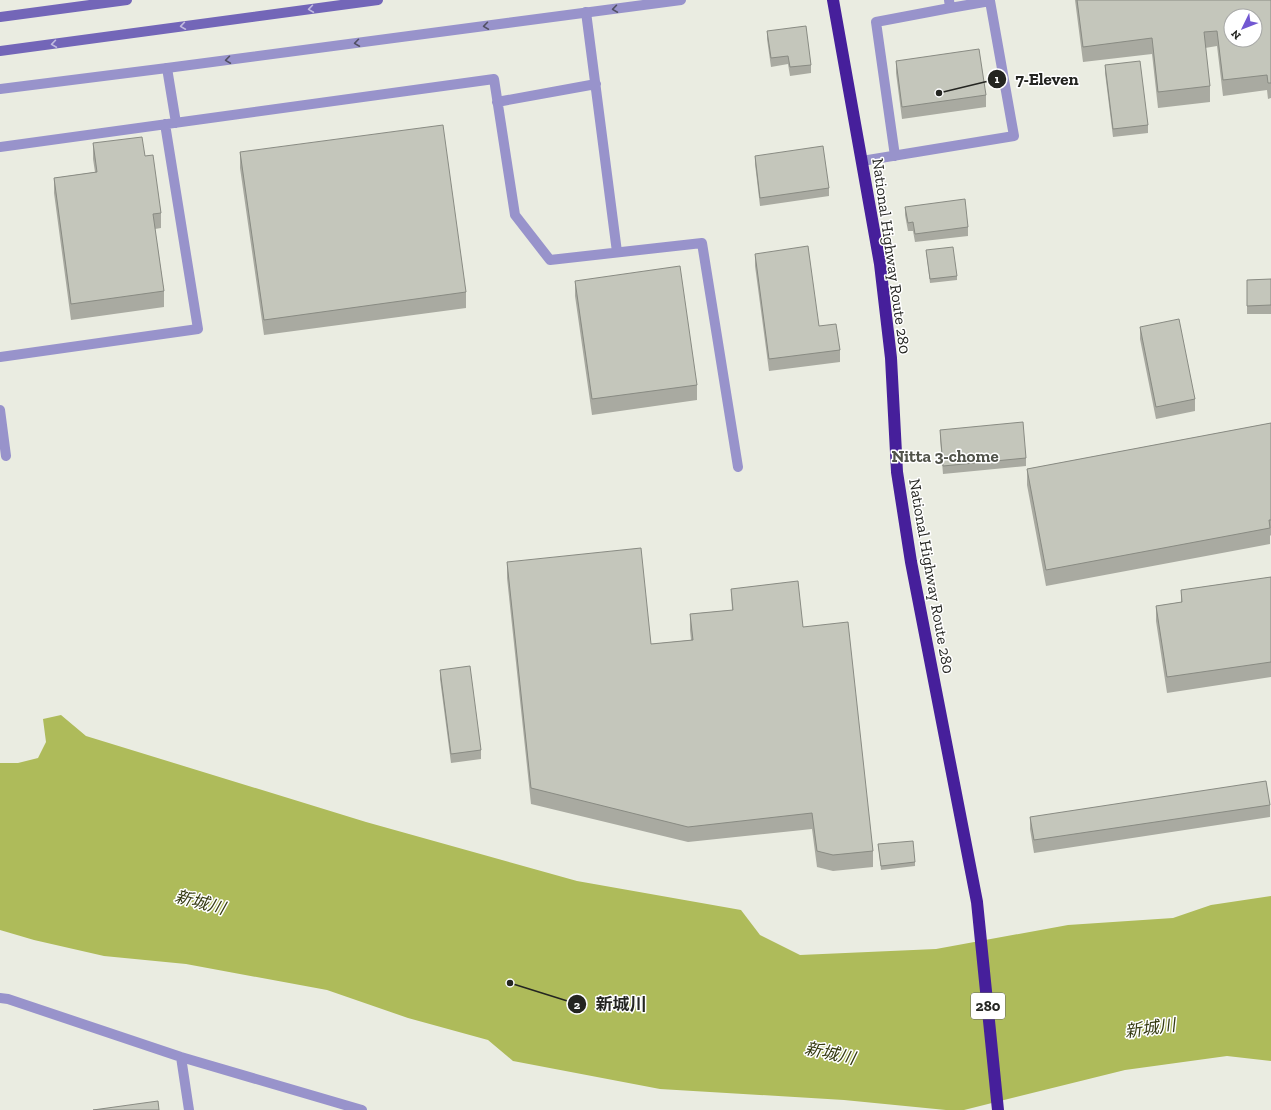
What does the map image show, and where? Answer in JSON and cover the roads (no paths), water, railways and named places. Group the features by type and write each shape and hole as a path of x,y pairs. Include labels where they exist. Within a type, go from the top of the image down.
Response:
{"highway":[{"name":"National Highway Route 280","path":"833,0 880,264 890,350 897,472 913,569 977,902 998,1110"}],"street":[{"path":"0,17 127,0"},
{"path":"0,51 378,0"},
{"path":"0,89 681,0"},
{"path":"862,161 895,156 1014,136 990,2 949,4 876,22 895,156"},
{"path":"586,12 617,252"},
{"path":"167,68 176,123"},
{"path":"0,147 494,79 515,215 550,260 702,243 738,467"},
{"path":"497,102 596,84"},
{"path":"0,357 198,329 165,124"},
{"path":"0,410 6,456"},
{"path":"0,998 8,999 181,1057 362,1110"},
{"path":"181,1057 189,1110"}],"water":[{"path":"61,715 86,736 366,822 577,881 741,910 760,935 800,955 936,949 1068,925 1173,918 1211,905 1271,896 1271,1061 1227,1056 1125,1070 964,1110 946,1110 844,1100 660,1089 513,1061 488,1040 408,1018 327,990 186,964 104,956 34,940 0,930 0,763 18,763 38,758 46,742 43,719"}],"place":[{"name":"7-Eleven","path":"939,93"},
{"name":"新城川","path":"510,983"}],"district":[{"name":"Nitta 3-chome","path":"945,456"}]}
